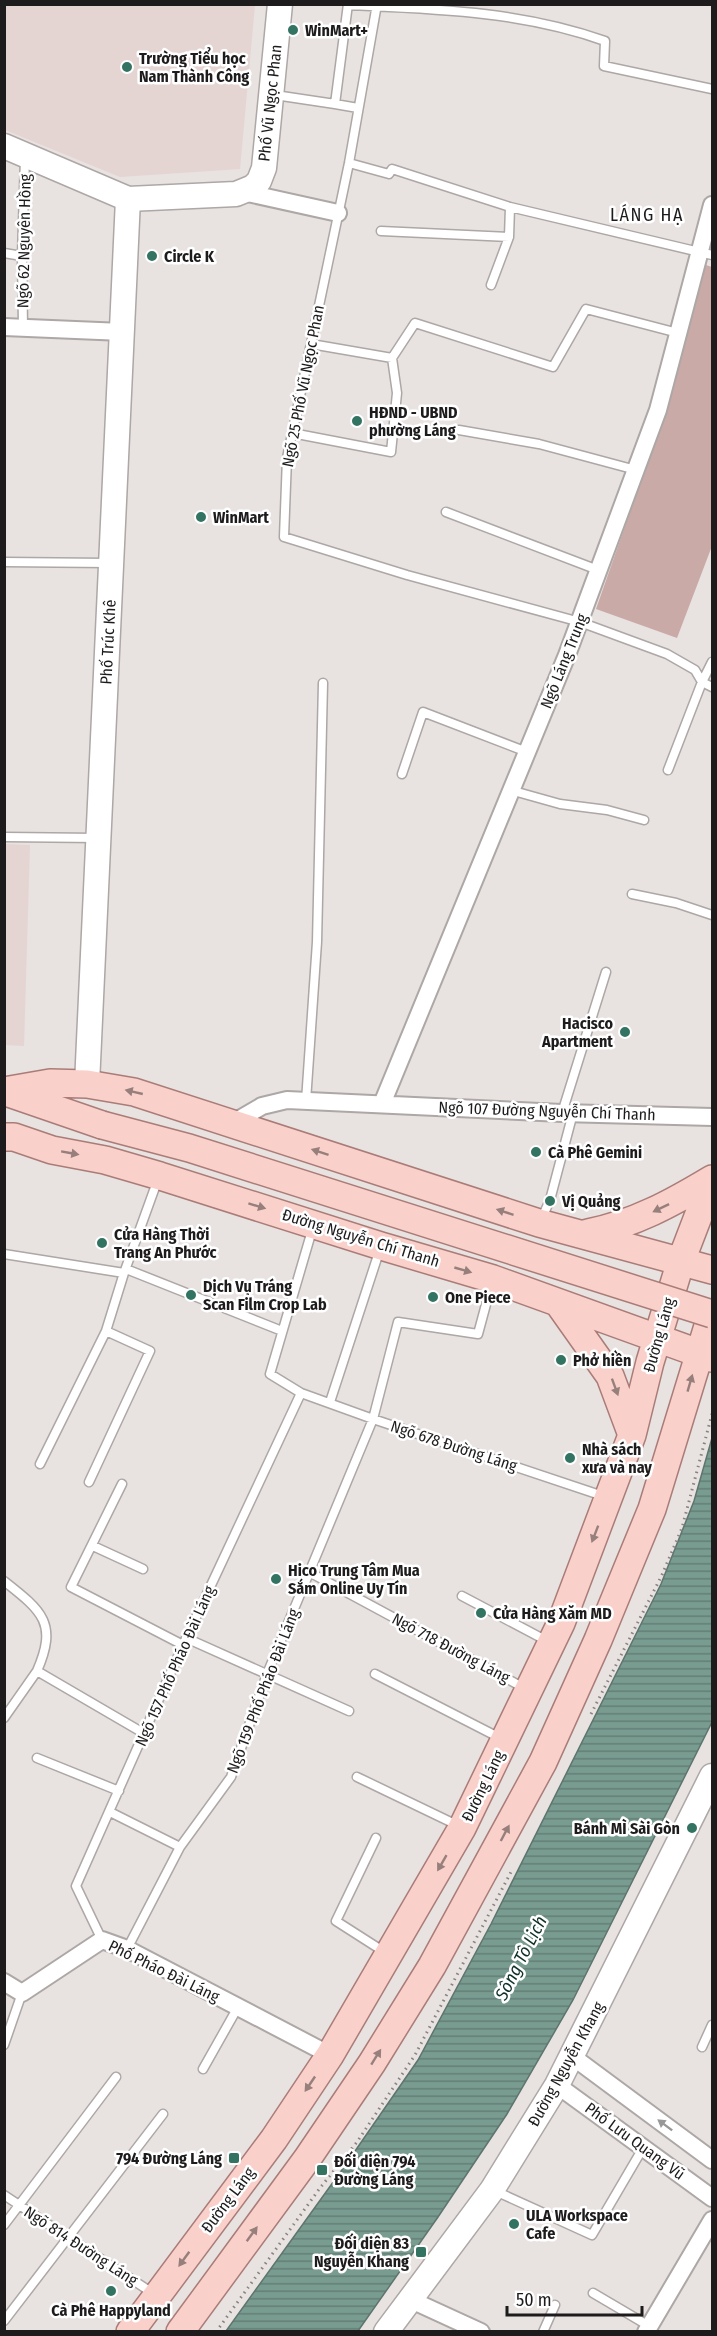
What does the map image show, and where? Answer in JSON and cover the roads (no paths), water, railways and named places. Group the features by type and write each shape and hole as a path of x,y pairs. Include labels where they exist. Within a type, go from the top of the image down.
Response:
{"main road":[{"path":"4,1091 50,1083 87,1084 134,1092 539,1223 712,1270"},
{"path":"4,1091 102,1125 189,1148 712,1313 706,1355 652,1509 598,1640 543,1762 432,1966 372,2063 307,2159 180,2331"},
{"path":"9,1137 102,1125"},
{"name":"Đường Nguyễn Chí Thanh","path":"9,1137 52,1150 105,1160 314,1223 381,1246 493,1279 706,1355"},
{"path":"582,1235 617,1228 676,1201 712,1179"},
{"name":"Đường Láng","path":"130,2331 274,2139 330,2055 462,1828 556,1633 632,1435 681,1261 712,1179"},
{"path":"522,1290 541,1286 549,1279 556,1262 556,1250 552,1237 539,1223"},
{"path":"559,1304 610,1376 632,1435"},
{"path":"556,1633 598,1640"}],"street":[{"name":"Phố Vũ Ngọc Phan","path":"243,192 260,181 264,168 280,4"},
{"path":"15,150 128,199 225,195 243,192 338,213"},
{"name":"Phố Trúc Khê","path":"87,1084 128,199"},
{"name":"Ngõ Láng Trung","path":"382,1104 580,622 636,470 658,410 678,333 706,253 712,206"},
{"path":"4,327 123,332"},
{"name":"Ngõ 107 Đường Nguyễn Chí Thanh","path":"233,1123 262,1107 287,1100 712,1117"},
{"name":"Đường Nguyễn Khang","path":"386,2331 492,2190 557,2085 712,1776"},
{"name":"Phố Pháo Đài Láng","path":"22,1993 102,1940 127,1949 330,2055"},
{"path":"4,1982 22,1993"},
{"name":"Phố Lưu Quang Vũ","path":"573,2057 712,2160"},
{"name":"Phố Lưu Quang Vũ","path":"557,2085 712,2198"},
{"path":"648,2329 712,2220"},
{"path":"409,2299 480,2331"}],"lane":[{"path":"335,104 348,5 454,10 507,16 570,29 605,41 604,66 712,89"},
{"name":"Ngõ 25 Phố Vũ Ngọc Phan","path":"377,5 349,163 287,458 284,537 407,575 580,622"},
{"path":"271,94 358,108"},
{"name":"Ngõ 62 Nguyên Hồng","path":"15,150 22,256 23,328"},
{"path":"349,163 389,174 392,169 510,207 706,253"},
{"path":"491,285 509,237 510,207"},
{"path":"381,231 509,237"},
{"path":"4,253 22,256"},
{"path":"292,433 391,452 397,393 392,358 415,323 553,367 586,309 678,333"},
{"path":"311,344 392,358"},
{"path":"459,430 539,444 636,470"},
{"path":"446,512 598,570"},
{"path":"4,562 112,563"},
{"path":"580,622 667,654 695,670 702,682 712,687"},
{"path":"668,770 712,662"},
{"path":"306,1101 317,942 323,683"},
{"path":"402,774 423,712 527,752"},
{"path":"510,790 560,804 607,810 644,820"},
{"path":"4,837 98,838"},
{"path":"632,894 675,903 712,915"},
{"path":"539,1223 550,1200 568,1113 606,972"},
{"path":"40,1464 106,1331 160,1176"},
{"path":"4,1254 125,1271 282,1331 314,1223"},
{"path":"330,1402 381,1246"},
{"name":"Ngõ 159 Phố Pháo Đài Láng","path":"127,1949 180,1847 231,1777 267,1674 373,1419 398,1322 478,1334 493,1279"},
{"path":"89,1482 150,1352 106,1331"},
{"name":"Ngõ 678 Đường Láng","path":"282,1331 270,1374 301,1393 608,1498"},
{"name":"Ngõ 157 Phố Pháo Đài Láng","path":"102,1940 76,1886 185,1641 301,1393"},
{"path":"122,1484 71,1587 185,1641 267,1674 349,1711"},
{"path":"93,1546 143,1569"},
{"name":"Ngõ 718 Đường Láng","path":"309,1572 529,1691"},
{"path":"4,1581 41,1615 46,1624 47,1644 37,1671 4,1718"},
{"path":"462,1596 556,1633"},
{"path":"37,1671 145,1734"},
{"path":"375,1674 505,1741"},
{"path":"37,1758 119,1791"},
{"path":"357,1777 462,1828"},
{"path":"110,1812 180,1847"},
{"path":"376,1838 336,1921 389,1955"},
{"path":"4,2045 22,1993"},
{"path":"202,2069 238,2007"},
{"path":"702,2047 712,2025"},
{"path":"4,2225 116,2077"},
{"path":"4,2321 163,2114"},
{"path":"492,2190 592,2235 643,2148"},
{"name":"Ngõ 814 Đường Láng","path":"4,2195 157,2296"},
{"path":"593,2293 648,2329"},
{"path":"543,2331 555,2305"}],"water":[{"name":"Sông Tô Lịch","path":"712,1438 712,1722 573,2000 507,2114 358,2331 226,2331 418,2060 491,1924 661,1584 694,1501"}],"place":[{"name":"WinMart+","path":"293,30"},
{"name":"Trường Tiểu học Nam Thành Công","path":"127,67"},
{"name":"Circle K","path":"152,256"},
{"name":"HĐND - UBND phường Láng","path":"357,421"},
{"name":"WinMart","path":"201,517"},
{"name":"Hacisco Apartment","path":"625,1032"},
{"name":"Cà Phê Gemini","path":"536,1152"},
{"name":"Vị Quảng","path":"550,1201"},
{"name":"Cửa Hàng Thời Trang An Phước","path":"102,1243"},
{"name":"Dịch Vụ Tráng Scan Film Crop Lab","path":"191,1295"},
{"name":"One Piece","path":"433,1297"},
{"name":"Phở hiền","path":"561,1360"},
{"name":"Nhà sách xưa và nay","path":"570,1458"},
{"name":"Hico Trung Tâm Mua Sắm Online Uy Tín","path":"276,1579"},
{"name":"Cửa Hàng Xăm MD","path":"481,1613"},
{"name":"Bánh MÌ Sài Gòn","path":"692,1828"},
{"name":"794 Đường Láng","path":"234,2158"},
{"name":"Đối diện 794 Đường Láng","path":"322,2170"},
{"name":"ULA Workspace Cafe","path":"514,2224"},
{"name":"Đối diện 83 Nguyễn Khang","path":"421,2252"},
{"name":"Cà Phê Happyland","path":"111,2291"}],"district":[{"name":"LÁNG HẠ","path":"647,215"}]}
